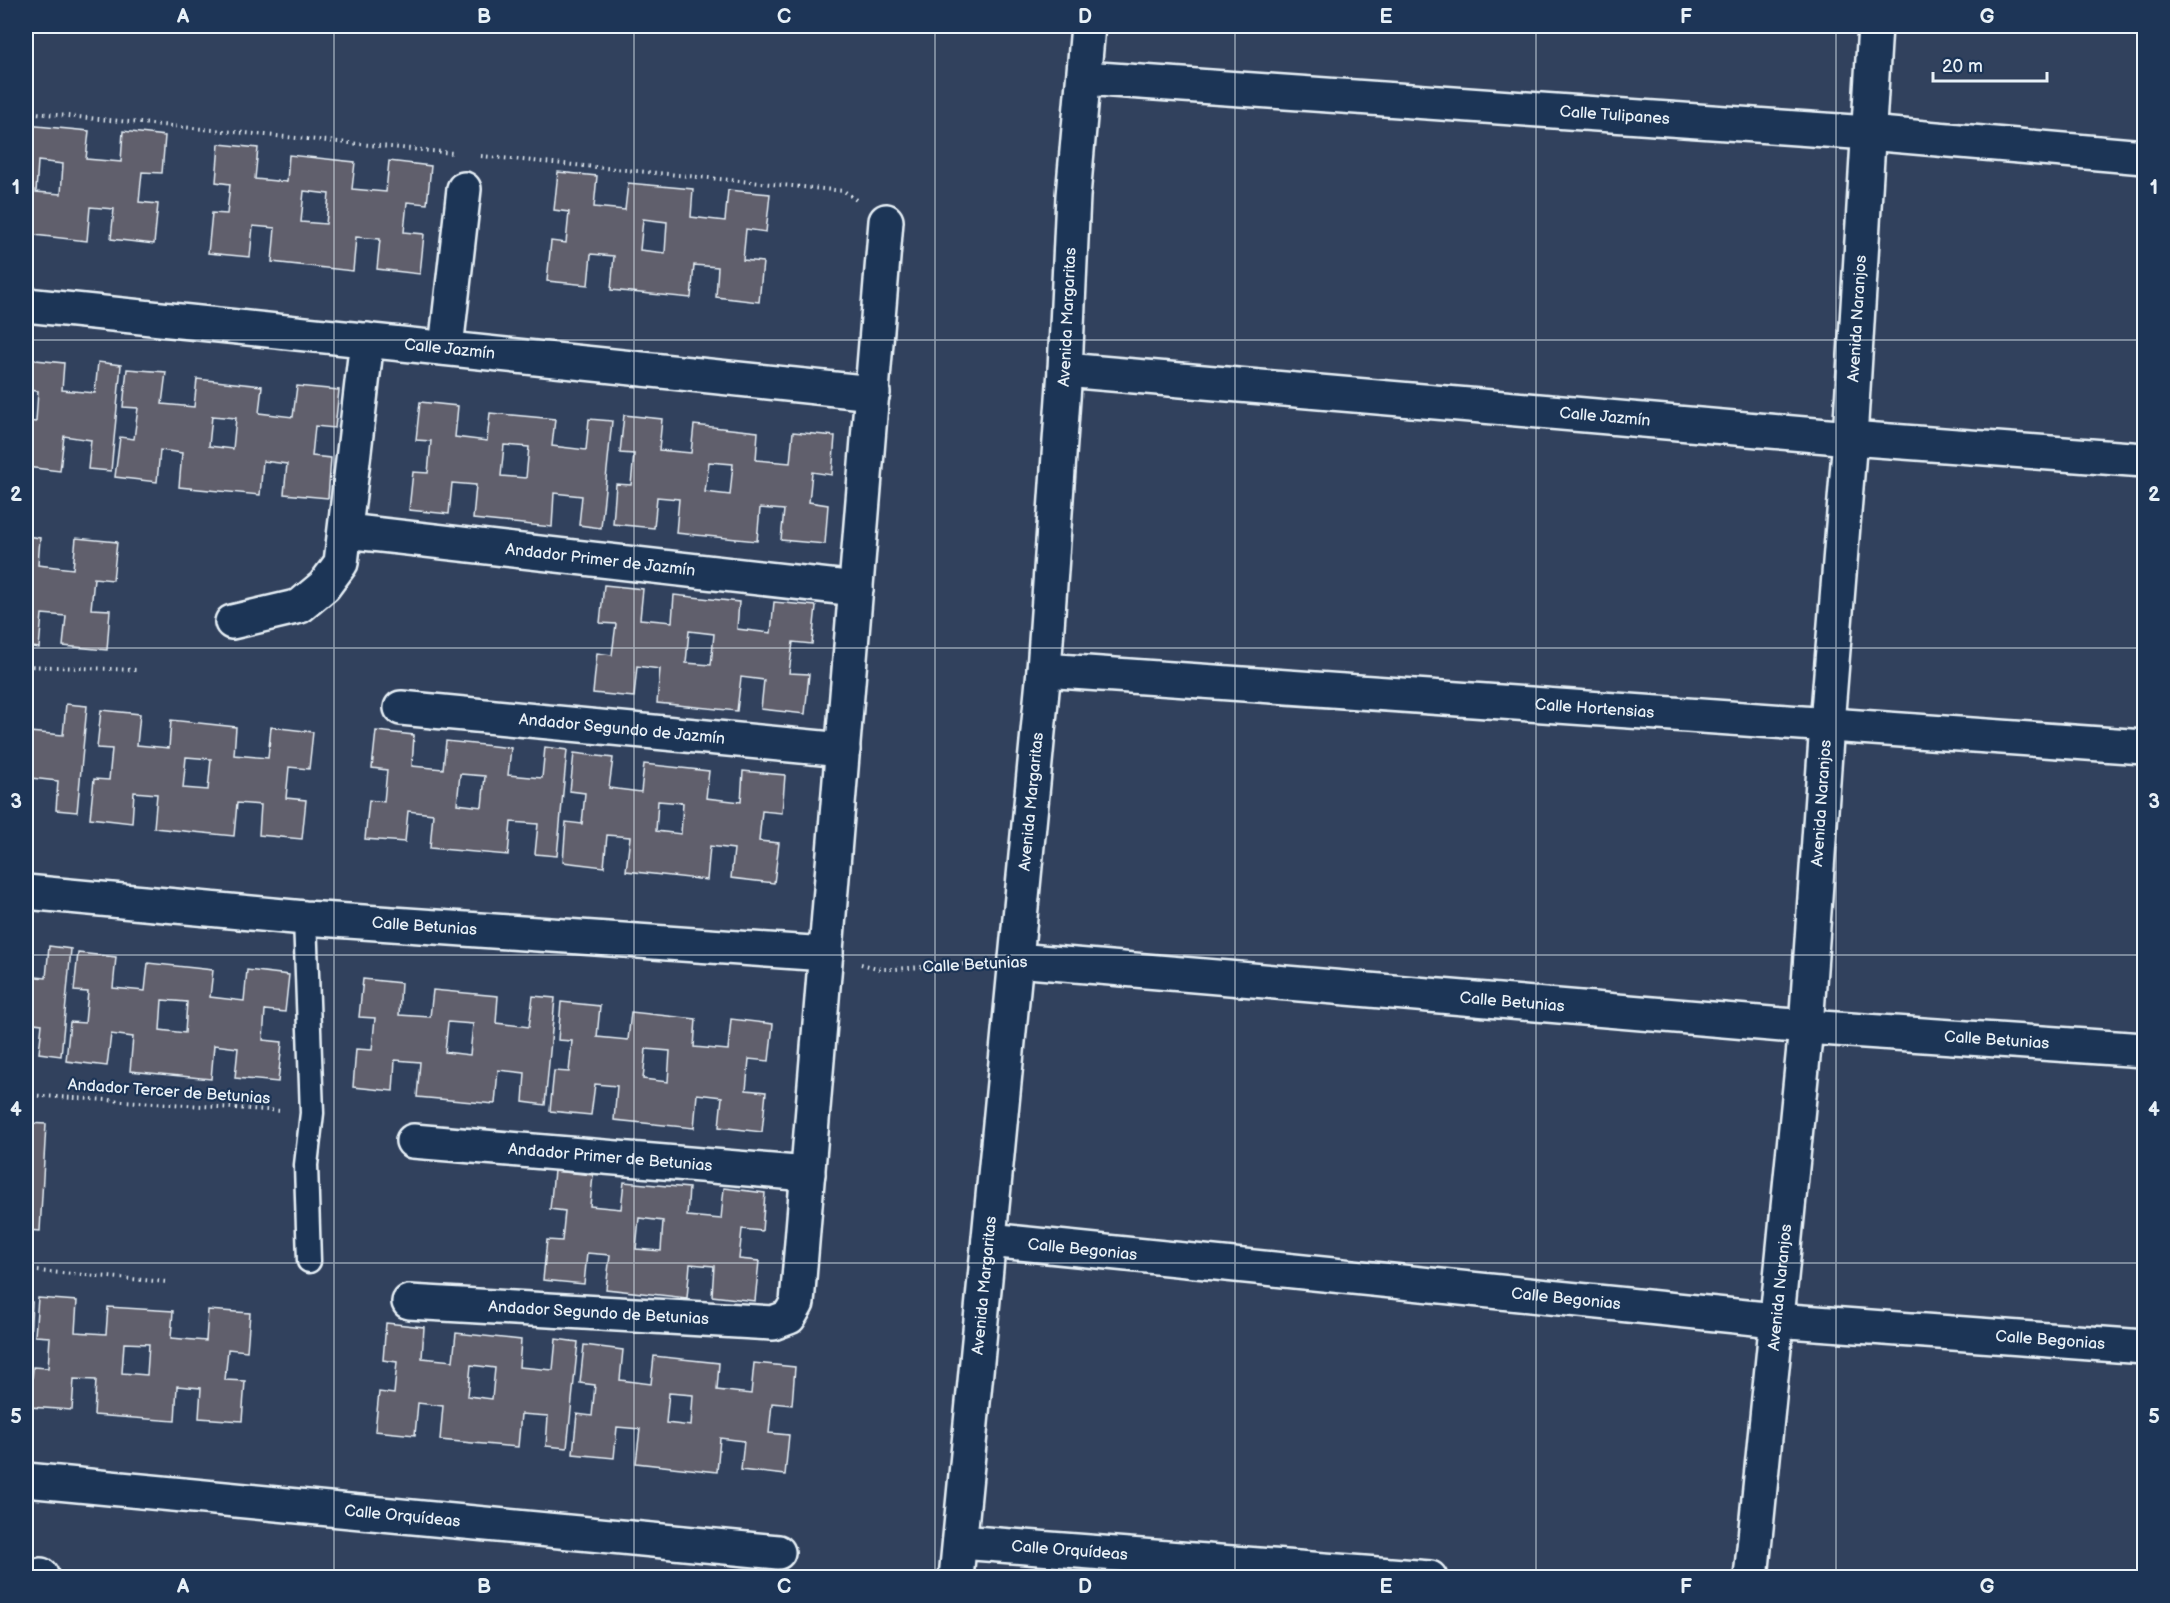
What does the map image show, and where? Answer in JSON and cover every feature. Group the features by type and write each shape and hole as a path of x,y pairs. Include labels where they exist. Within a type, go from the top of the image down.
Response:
{"street":[{"name":"Avenida Margaritas","path":"956,1578 1044,670 1065,370 1073,196 1088,26"},
{"name":"Avenida Naranjos","path":"1751,1578 1806,1027 1850,438 1875,26"},
{"name":"Calle Tulipanes","path":"1084,78 1868,134 2145,157"},
{"path":"446,348 464,189"},
{"path":"808,1174 886,221"},
{"name":"Calle Jazmín","path":"26,305 873,393"},
{"path":"232,622 300,606 324,586 341,563 367,340"},
{"name":"Calle Jazmín","path":"1065,370 1850,438 2145,460"},
{"name":"Andador Primer de Jazmín","path":"346,531 856,589"},
{"name":"Calle Hortensias","path":"1044,670 2145,747"},
{"name":"Andador Segundo de Jazmín","path":"401,708 843,750"},
{"name":"Calle Betunias","path":"26,892 305,918 826,954"},
{"name":"Calle Betunias","path":"1016,960 1806,1027 2145,1050"},
{"name":"Andador Primer de Betunias","path":"413,1141 808,1174"},
{"name":"Andador Segundo de Betunias","path":"409,1302 774,1323 789,1317 797,1303 808,1174"},
{"name":"Calle Begonias","path":"989,1240 1775,1320 2145,1347"},
{"name":"Calle Orquídeas","path":"26,1480 778,1552"},
{"name":"Calle Orquídeas","path":"960,1542 1430,1578"}],"lane":[{"path":"305,918 312,1113 306,1165 309,1260"}],"path":[{"path":"26,666 138,670"},
{"name":"Calle Betunias","path":"881,969 1016,960"},
{"name":"Andador Tercer de Betunias","path":"26,1095 312,1113"},
{"path":"26,1270 167,1282"}],"building":[{"path":"26,125 89,131 86,159 121,162 123,131 165,136 162,173 142,172 139,202 158,204 154,244 111,239 114,209 90,207 87,241 26,234","holes":["38,161 63,164 61,194 36,192"]},
{"path":"219,144 258,148 255,179 287,182 289,155 355,162 352,189 386,192 389,161 431,166 427,204 407,202 404,232 424,234 420,274 377,269 380,239 356,237 353,271 272,262 275,228 253,226 250,257 208,253 212,213 227,214 230,184 216,182","holes":["304,191 329,194 326,224 301,222"]},
{"path":"558,172 597,176 594,207 625,210 628,183 693,189 691,217 725,221 728,190 770,194 766,232 746,229 743,260 763,262 759,302 716,297 718,267 694,265 691,298 611,290 614,256 591,254 588,285 547,281 551,241 566,243 569,212 554,210","holes":["643,219 667,222 665,253 640,250"]},
{"path":"26,359 64,363 62,390 95,393 98,362 121,365 111,471 88,469 91,440 64,436 60,471 26,467 26,421 36,422 38,391 26,390"},
{"path":"127,369 166,372 162,404 194,407 197,379 262,386 259,413 293,417 297,386 339,390 335,428 315,426 312,456 331,458 328,498 284,494 287,464 263,461 260,495 179,487 182,453 160,450 157,482 115,477 120,437 134,439 138,408 123,407","holes":["212,416 236,418 233,449 209,446"]},
{"path":"420,402 458,406 455,437 487,441 490,413 555,419 552,446 586,450 589,419 612,421 601,528 579,525 582,496 554,493 552,527 473,519 476,485 452,483 449,514 409,510 413,472 428,473 431,441 416,440","holes":["504,445 529,447 526,478 501,476"]},
{"path":"624,415 662,419 659,450 691,453 694,425 758,432 756,460 790,463 793,432 835,436 832,475 812,472 809,502 828,505 825,544 781,540 784,510 760,508 757,541 676,533 679,499 657,497 654,528 613,524 616,484 631,485 634,454 620,453","holes":["709,462 733,464 730,495 705,492"]},
{"path":"26,536 40,538 38,565 73,569 76,538 117,542 113,580 94,578 91,609 110,610 107,650 63,646 66,616 42,614 39,648 26,646"},
{"path":"604,585 643,589 640,619 672,622 674,595 739,602 737,629 771,633 774,602 816,606 812,644 793,642 789,673 809,674 805,714 761,709 764,680 741,677 737,711 657,703 660,669 637,666 634,697 593,693 597,653 612,655 616,624 600,623","holes":["689,631 714,634 711,665 686,663"]},
{"path":"26,703 31,704 29,732 63,735 66,704 87,706 77,812 56,810 58,781 31,778 28,812 26,812"},
{"path":"101,710 140,714 137,745 169,748 171,720 236,727 234,755 268,758 271,727 313,732 309,769 289,767 286,798 306,800 302,839 259,835 261,805 237,803 234,836 154,828 157,794 134,792 132,823 90,818 94,779 109,780 112,749 97,748","holes":["186,757 211,759 208,790 183,788"]},
{"path":"376,731 414,735 412,766 443,769 446,741 511,748 508,775 542,778 545,747 567,750 557,856 535,854 538,824 511,822 508,855 430,848 433,814 408,811 405,842 365,839 369,800 384,802 387,770 372,768","holes":["460,774 485,776 482,807 457,804"]},
{"path":"574,753 613,758 609,788 641,792 644,764 709,771 706,798 741,802 743,771 785,775 782,813 762,811 759,841 779,843 774,883 731,878 734,849 710,846 707,880 626,871 630,837 607,835 604,867 563,862 566,822 582,824 585,793 570,791","holes":["658,801 683,803 681,834 656,831"]},
{"path":"49,946 71,949 61,1056 39,1053 42,1024 26,1022 26,976 46,978"},
{"path":"78,953 116,957 113,988 145,991 148,963 213,970 210,997 244,1001 247,970 289,975 285,1012 265,1010 263,1040 282,1042 278,1082 235,1078 238,1048 214,1045 211,1079 130,1071 133,1037 111,1034 107,1066 66,1061 70,1022 85,1023 88,992 74,991","holes":["162,1000 187,1002 185,1033 160,1030"]},
{"path":"363,979 401,983 399,1015 430,1017 433,990 498,996 496,1023 529,1027 533,996 555,998 545,1105 523,1102 525,1073 498,1070 495,1104 417,1097 420,1062 395,1060 393,1091 353,1087 356,1049 372,1050 375,1018 359,1017","holes":["448,1022 473,1024 470,1055 445,1052"]},
{"path":"561,1002 600,1006 597,1037 628,1040 631,1012 696,1019 694,1047 728,1050 731,1019 773,1024 769,1061 749,1059 746,1090 766,1092 762,1132 719,1127 722,1097 697,1094 694,1128 614,1120 617,1086 595,1084 591,1115 550,1111 554,1071 569,1072 572,1041 558,1040","holes":["646,1049 670,1051 668,1082 643,1079"]},
{"path":"26,1123 46,1124 40,1231 26,1230"},
{"path":"554,1171 593,1175 590,1206 621,1209 624,1182 689,1188 687,1216 721,1219 724,1188 765,1193 762,1231 742,1229 739,1259 759,1261 755,1301 712,1296 714,1266 690,1264 687,1298 606,1289 610,1255 587,1253 584,1284 543,1280 547,1240 562,1241 565,1211 550,1209","holes":["639,1218 663,1221 661,1251 636,1249"]},
{"path":"38,1298 77,1301 75,1332 106,1334 108,1307 173,1311 171,1338 206,1341 208,1310 250,1313 247,1351 228,1349 225,1380 245,1381 242,1421 199,1418 201,1388 177,1386 175,1421 94,1415 96,1380 74,1379 72,1410 30,1407 33,1367 48,1368 50,1337 35,1336","holes":["124,1343 149,1344 147,1375 122,1373"]},
{"path":"26,1302 32,1302 26,1409"},
{"path":"386,1323 424,1327 422,1358 453,1361 456,1333 521,1340 519,1367 553,1370 556,1339 578,1342 567,1448 546,1446 548,1416 521,1414 518,1447 440,1440 443,1406 418,1403 415,1435 375,1431 379,1392 394,1394 397,1362 383,1360","holes":["471,1365 495,1368 492,1399 468,1396"]},
{"path":"584,1345 623,1350 620,1380 651,1384 654,1356 719,1363 717,1390 751,1394 754,1363 795,1367 792,1405 772,1403 769,1433 789,1435 785,1475 741,1470 744,1441 720,1438 717,1472 636,1463 640,1429 617,1427 614,1458 573,1454 577,1414 592,1416 595,1385 580,1383","holes":["669,1393 693,1395 691,1426 666,1423"]}]}
